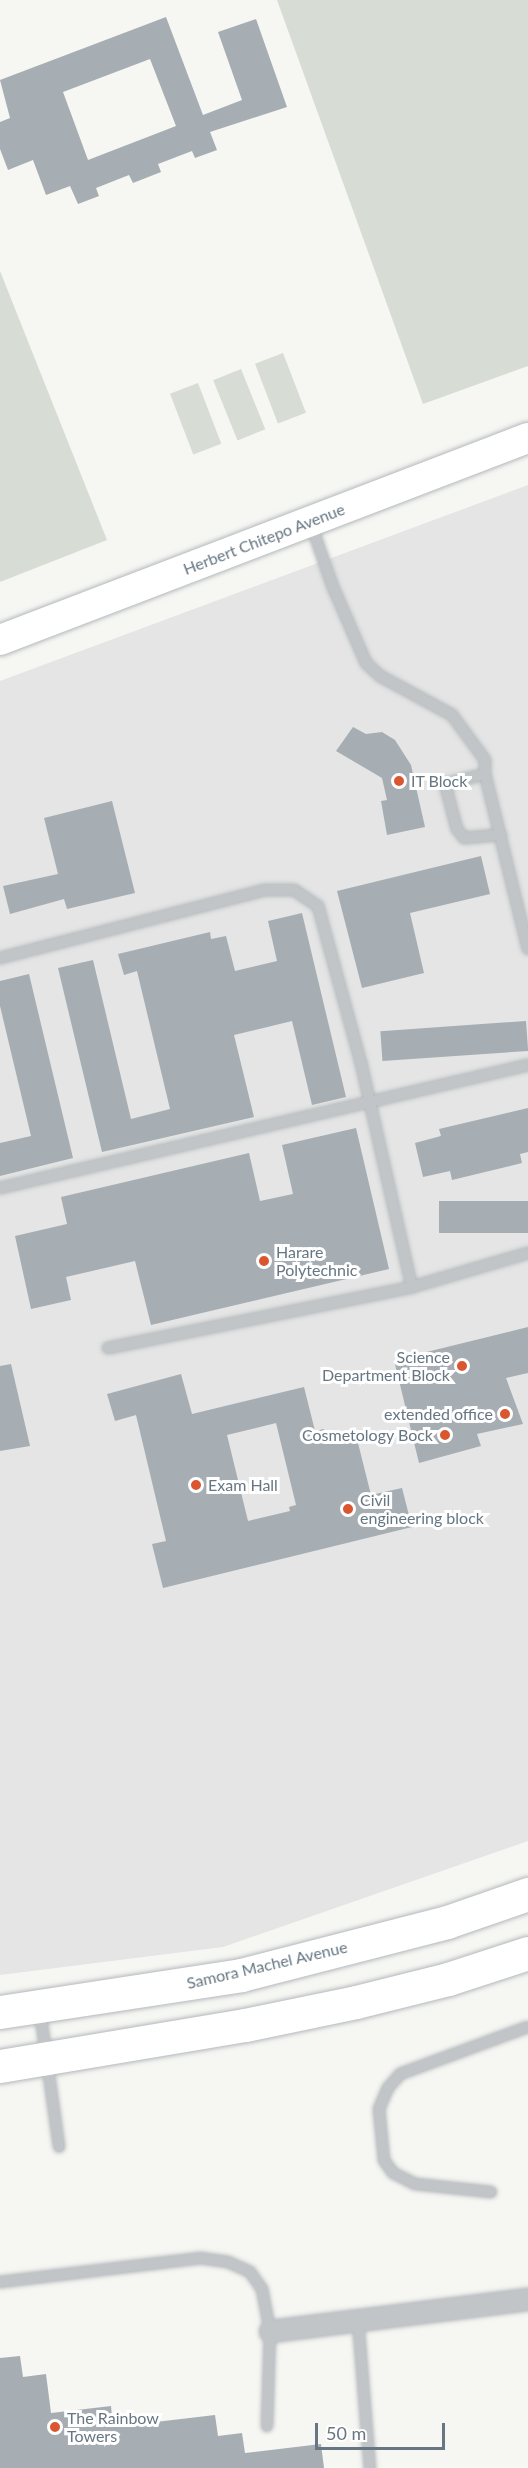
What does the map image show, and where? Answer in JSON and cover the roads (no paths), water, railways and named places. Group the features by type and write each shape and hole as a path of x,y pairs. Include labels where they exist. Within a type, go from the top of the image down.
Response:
{"highway":[{"name":"Samora Machel Avenue","path":"0,2012 40,2008 241,1975 447,1922 528,1894"},
{"path":"0,2066 48,2060 356,2002 448,1979 528,1953"}],"main road":[{"name":"Herbert Chitepo Avenue","path":"0,640 528,438"}],"street":[{"path":"270,2331 528,2299"}],"lane":[{"path":"310,522 333,587 366,663 380,676 452,715 485,759 485,774 528,949"},
{"path":"485,774 445,784 464,838 501,836"},
{"path":"0,958 264,890 294,890 318,906 369,1100 412,1287"},
{"path":"0,1188 369,1100 528,1065"},
{"path":"108,1348 412,1287 528,1253"},
{"path":"40,2008 59,2147"},
{"path":"491,2192 415,2184 393,2173 384,2160 379,2109 388,2088 400,2073 528,2027"},
{"path":"0,2282 200,2258 228,2262 250,2272 262,2289 270,2331 267,2426"},
{"path":"358,2320 370,2468"}],"place":[{"name":"IT Block","path":"399,781"},
{"name":"Harare Polytechnic","path":"264,1261"},
{"name":"Science Department Block","path":"462,1366"},
{"name":"extended office","path":"505,1414"},
{"name":"Cosmetology Bock","path":"445,1435"},
{"name":"Exam Hall","path":"196,1485"},
{"name":"Civil engineering block","path":"348,1509"},
{"name":"The Rainbow Towers","path":"55,2427"}]}
